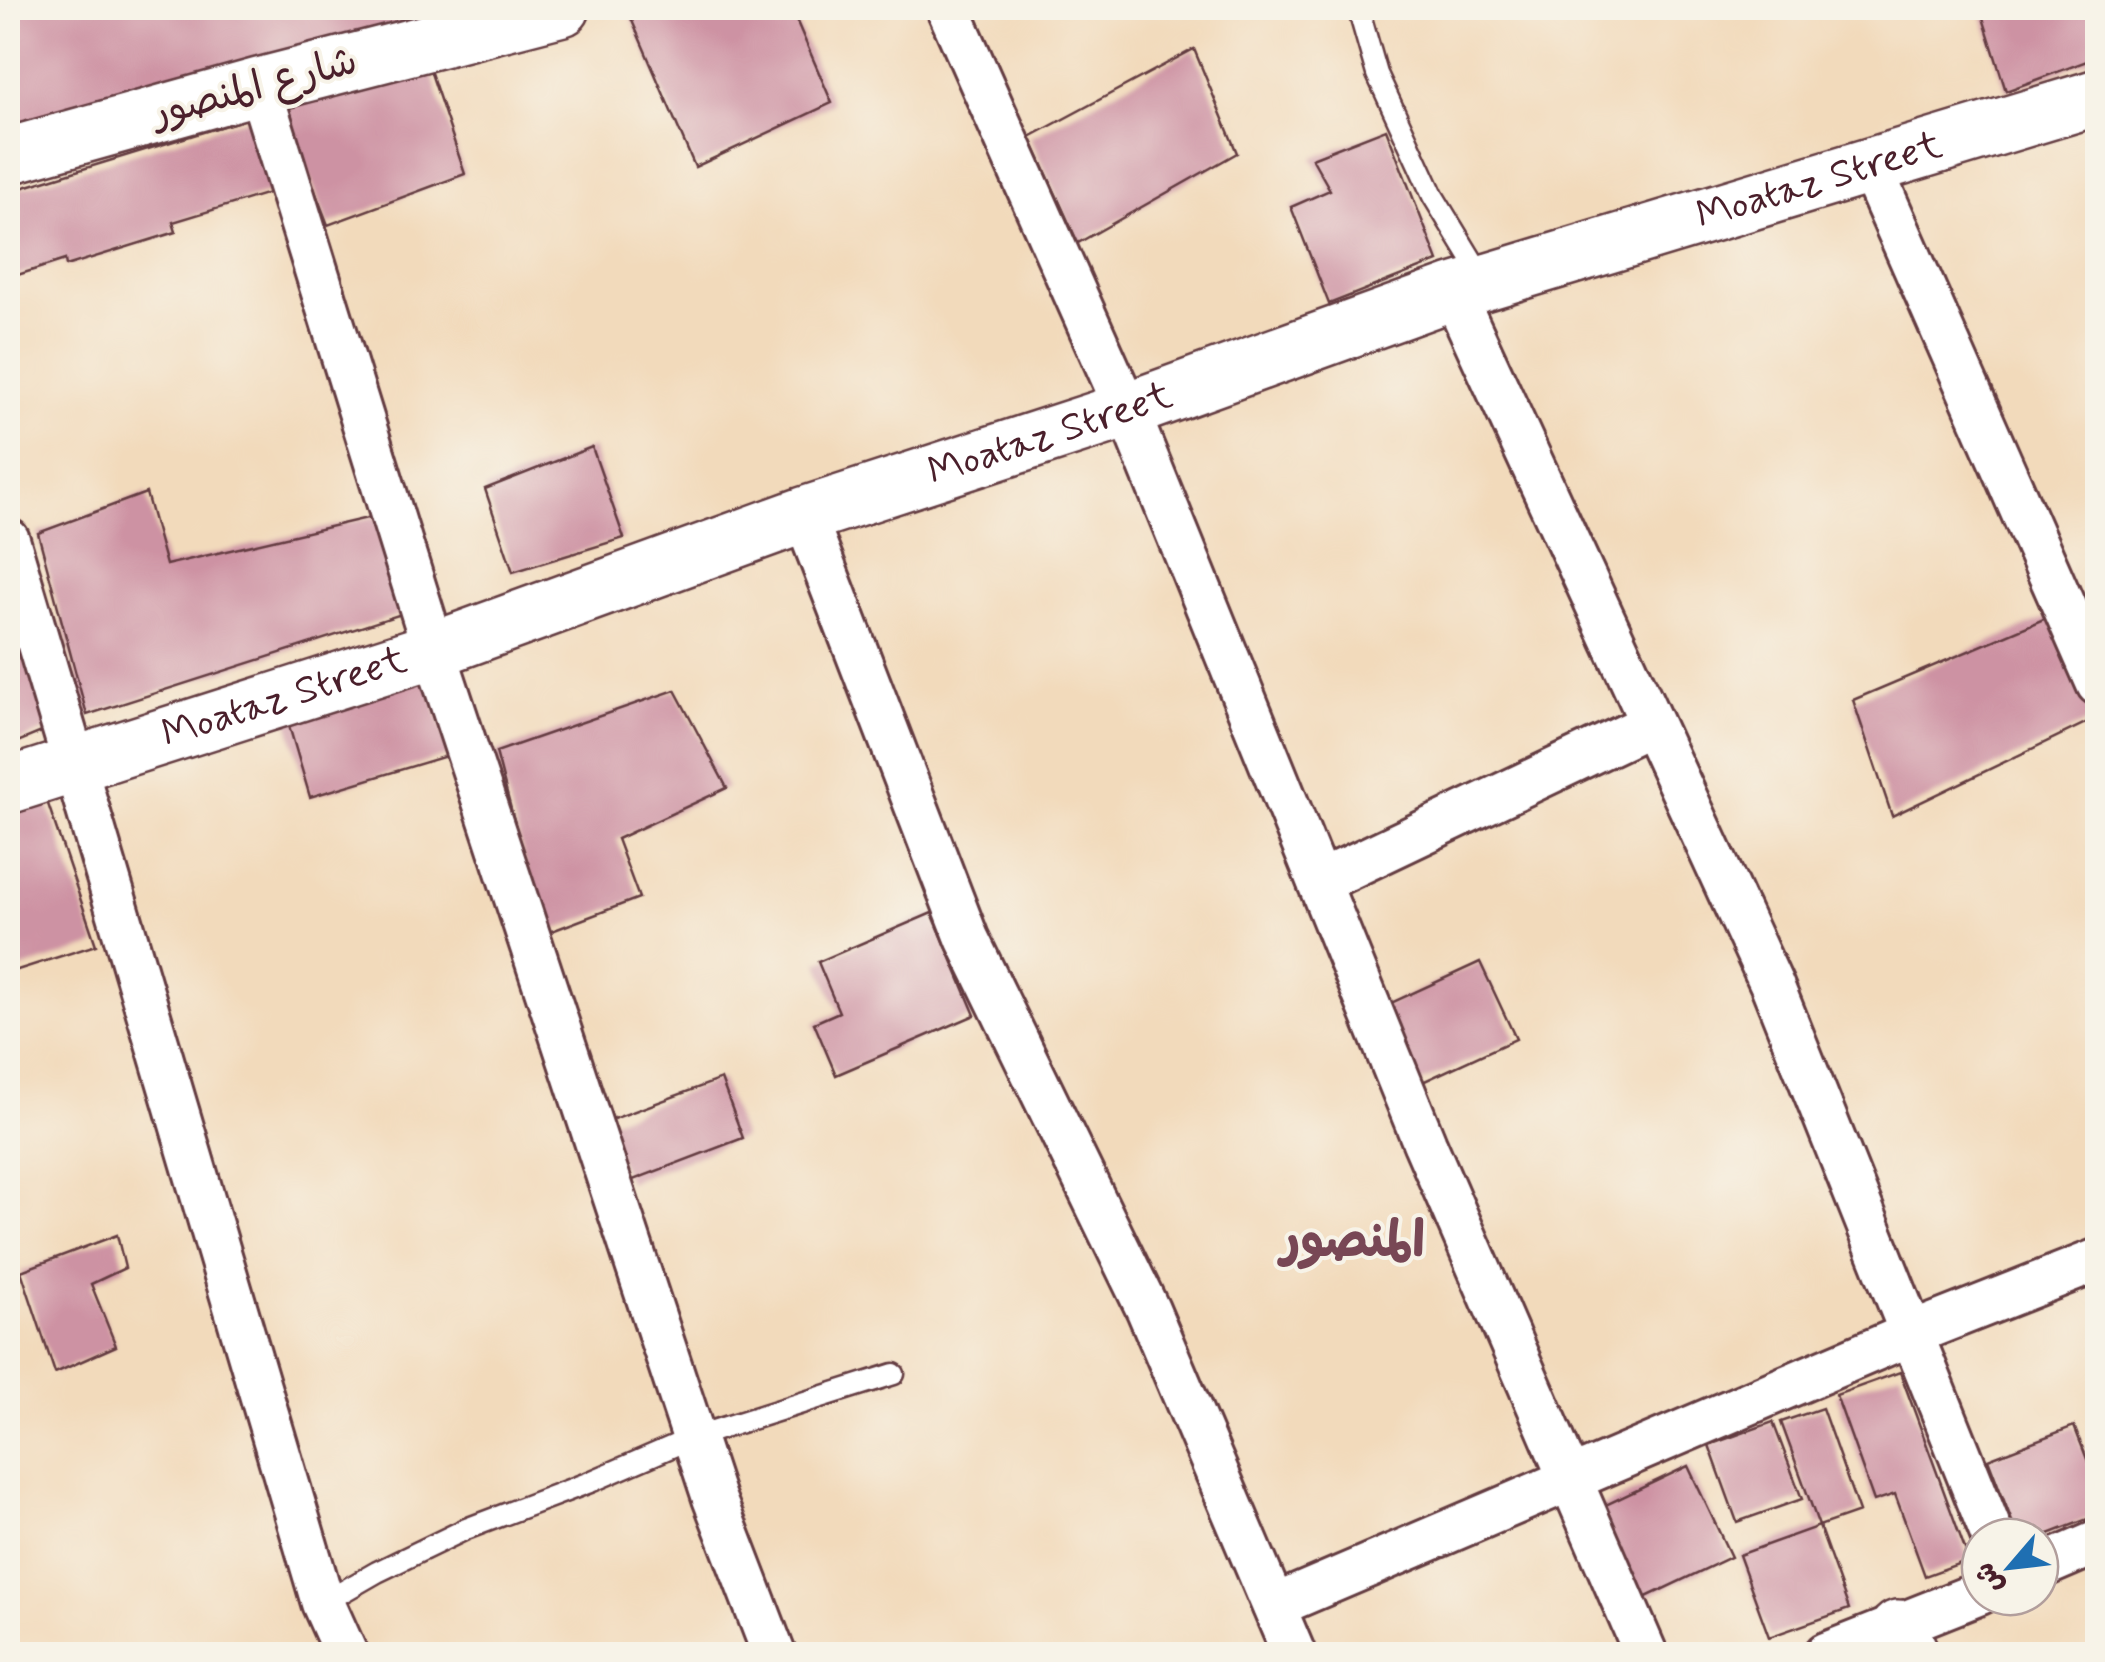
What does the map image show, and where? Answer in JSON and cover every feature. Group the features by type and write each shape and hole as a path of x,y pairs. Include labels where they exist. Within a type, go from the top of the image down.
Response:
{"street":[{"name":"شارع المنصور","path":"8,156 562,8"},
{"path":"948,8 1127,410 1568,1480 1646,1654"},
{"path":"259,86 434,650 694,1437 774,1654"},
{"name":"Moataz Street","path":"8,786 434,650 804,515 1127,410 1469,287 2098,97"},
{"path":"1871,168 2098,684"},
{"path":"1469,287 1652,724 1772,985 1985,1517"},
{"path":"804,515 966,938 1148,1310 1294,1654"},
{"path":"8,540 323,1602 346,1654"},
{"path":"1319,882 1652,724"},
{"path":"1274,1606 1913,1333 2098,1260"},
{"path":"2060,1558 2098,1542"},
{"path":"1826,1654 1904,1641 1960,1606"}],"lane":[{"path":"1358,8 1377,74 1433,196 1469,287"},
{"path":"323,1602 466,1528 590,1482 694,1437 894,1374"}],"building":[{"path":"8,8 458,8 8,137"},
{"path":"791,8 832,103 695,167 627,9"},
{"path":"1980,8 2098,8 2098,57 2006,91"},
{"path":"1194,49 1237,153 1078,243 1030,137"},
{"path":"426,58 465,174 328,225 280,100"},
{"path":"262,114 285,188 173,222 176,232 66,266 65,260 8,278 8,192"},
{"path":"1386,129 1438,261 1329,304 1291,207 1330,190 1312,158"},
{"path":"592,447 624,538 513,572 485,489"},
{"path":"146,493 166,565 376,516 408,612 87,715 38,533"},
{"path":"8,596 49,729 8,746"},
{"path":"2051,616 2094,719 1892,816 1853,700"},
{"path":"425,670 450,755 310,797 285,712"},
{"path":"675,690 727,788 617,839 639,898 544,934 496,752"},
{"path":"47,801 96,945 8,973 8,815"},
{"path":"932,913 975,1015 836,1075 814,1023 839,1012 818,962"},
{"path":"1480,962 1516,1039 1416,1085 1380,1008"},
{"path":"721,1079 743,1138 628,1182 605,1122"},
{"path":"117,1235 125,1268 91,1284 116,1346 55,1373 21,1271"},
{"path":"1900,1372 1960,1535 1960,1563 1925,1576 1895,1494 1874,1501 1836,1395"},
{"path":"1822,1408 1859,1512 1819,1526 1781,1422"},
{"path":"1773,1422 1802,1499 1737,1522 1709,1445"},
{"path":"2074,1426 2098,1487 2098,1515 2060,1530 2060,1517 2010,1517 1988,1459"},
{"path":"1688,1466 1731,1557 1640,1600 1597,1509"},
{"path":"1819,1526 1849,1609 1769,1637 1739,1555"}],"district":[{"name":"المنصور","path":"1353,1242"}]}
